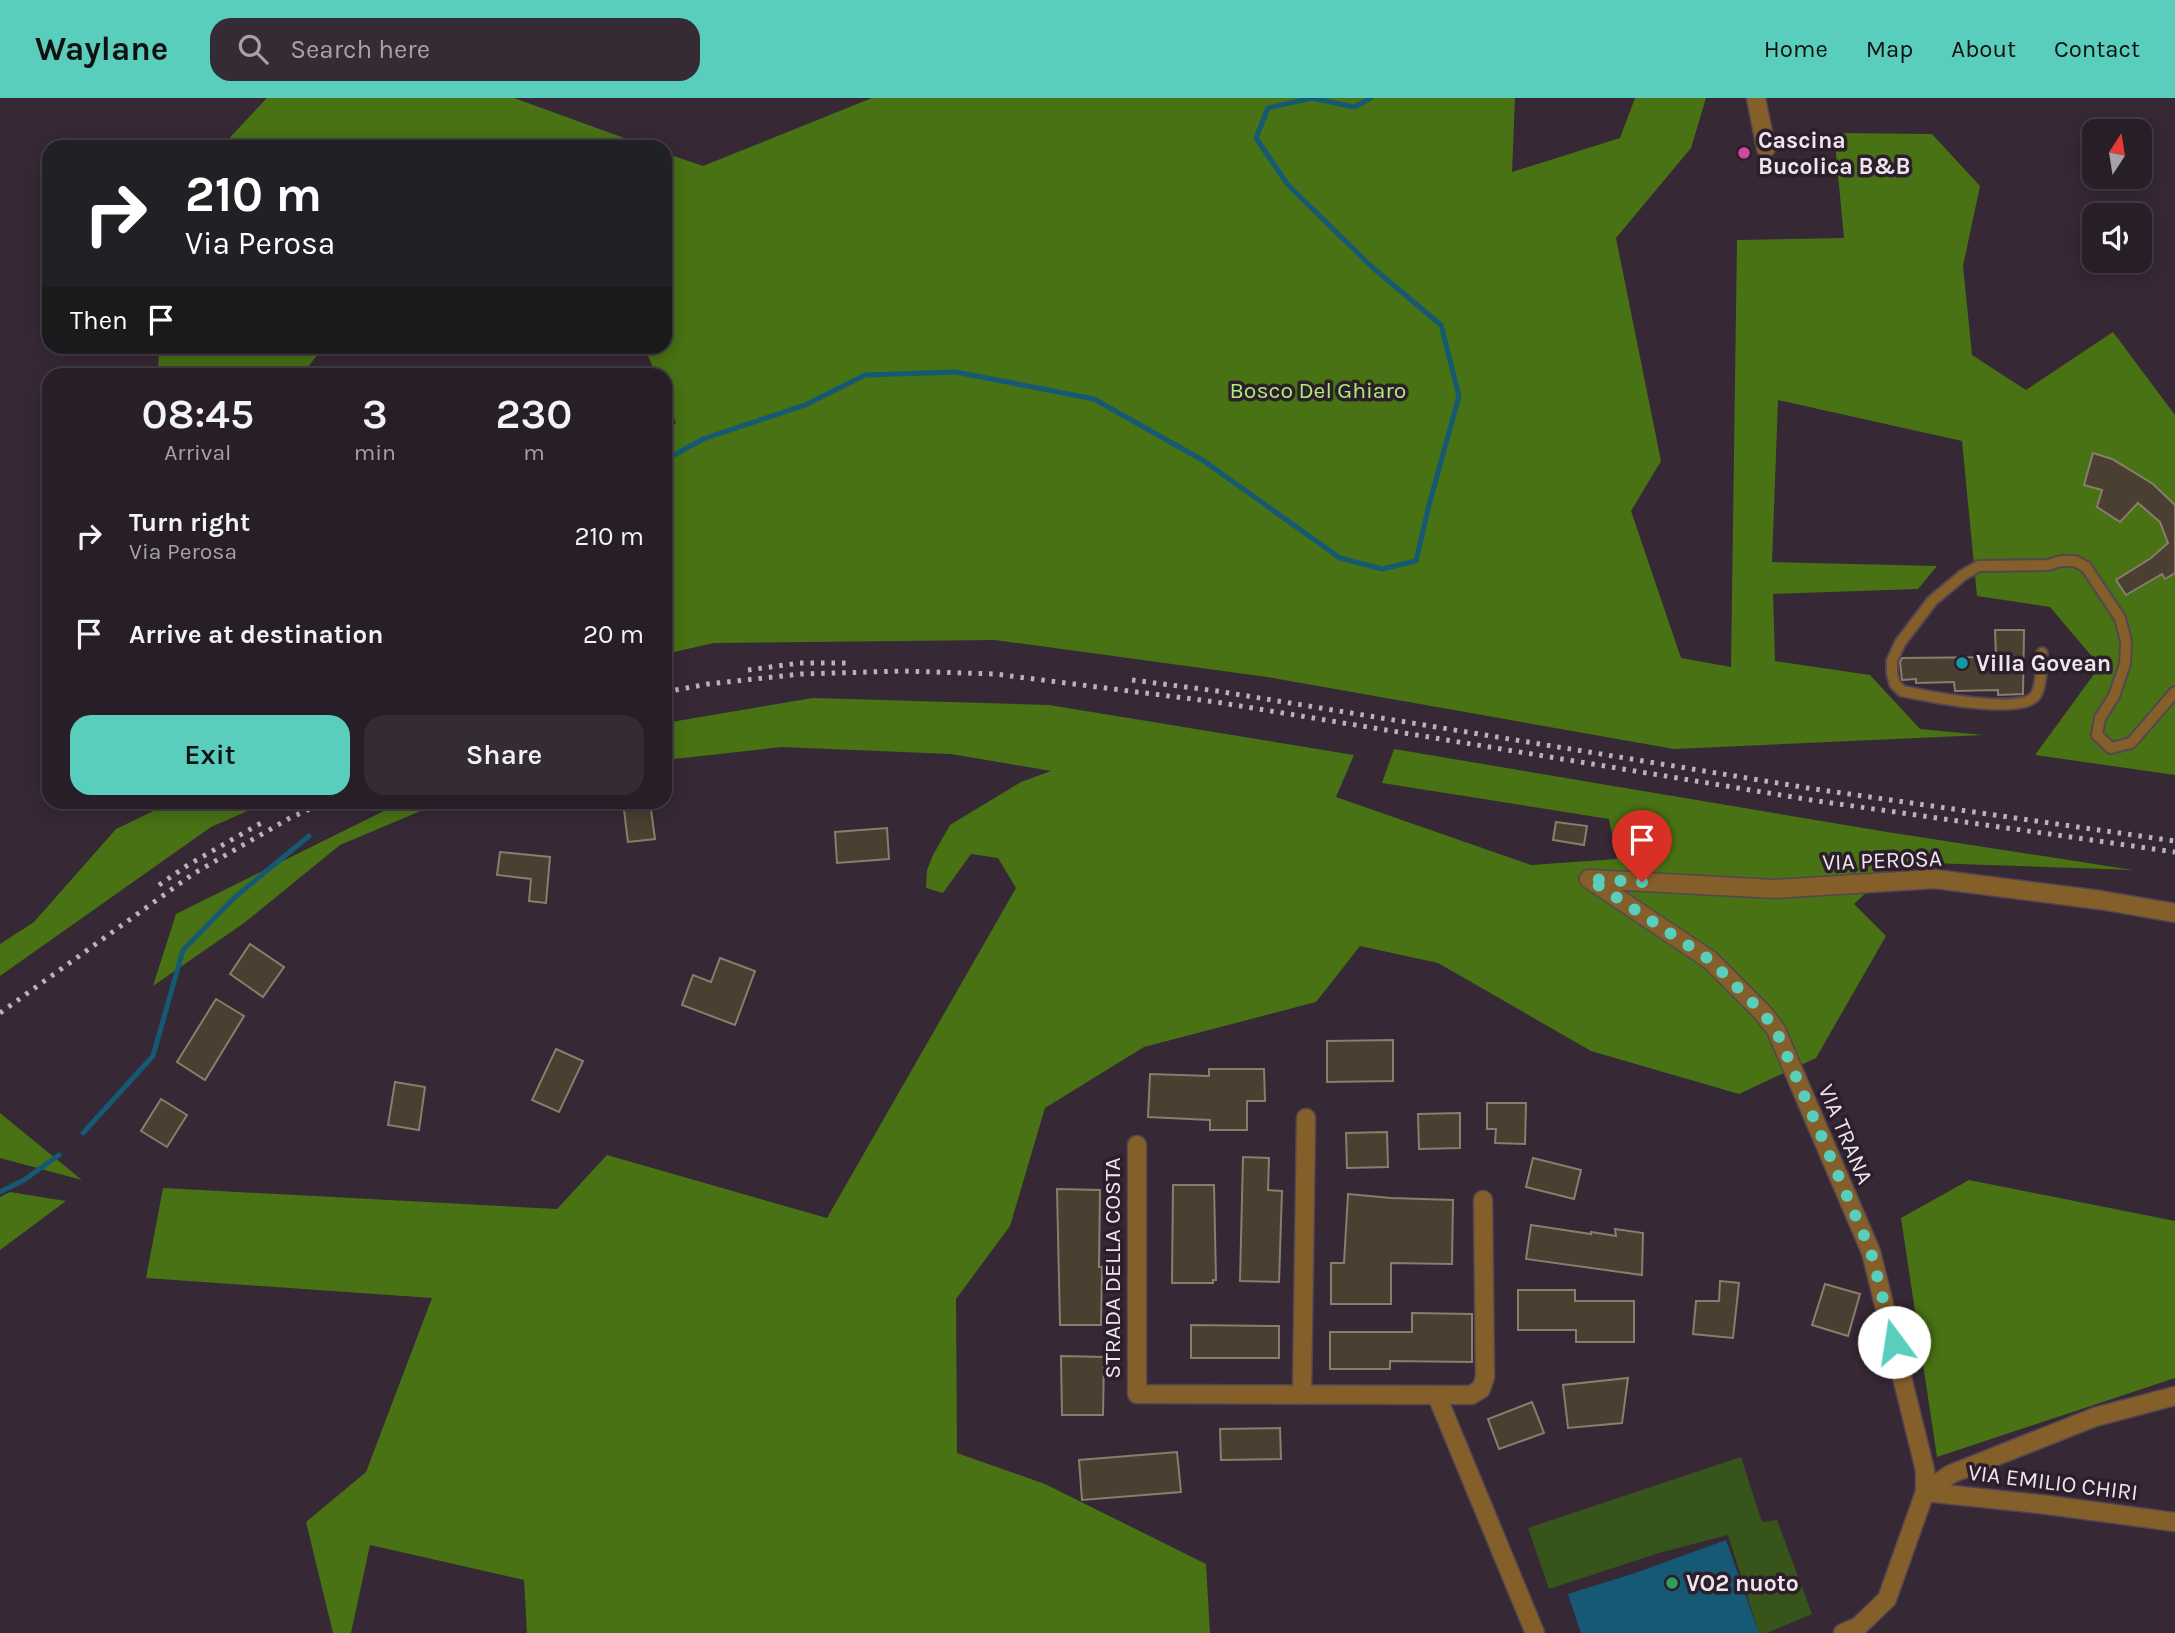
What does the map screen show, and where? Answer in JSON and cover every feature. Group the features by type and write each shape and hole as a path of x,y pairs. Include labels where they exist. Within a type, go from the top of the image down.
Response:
{"street":[{"path":"1756,98 1766,148"},
{"name":"VIA PEROSA","path":"1589,879 1775,889 1935,879 2100,900 2175,914"},
{"name":"VIA TRANA","path":"1589,879 1710,960 1762,1012 1776,1030 1871,1252 1925,1470 1925,1492"},
{"path":"1302,1394 1306,1118"},
{"name":"STRADA DELLA COSTA","path":"1137,1145 1136,1394 1471,1395 1481,1389 1485,1377 1483,1200"},
{"path":"1437,1396 1535,1633"},
{"path":"1854,1631 1888,1599 1925,1492 1951,1474 2095,1417 2175,1396"},
{"name":"VIA EMILIO CHIRI","path":"1925,1492 2175,1522"}],"lane":[{"path":"2042,653 2038,693 2031,701 2015,705 1970,703 1902,691 1895,684 1892,673 1892,661 1900,643 1932,601 1963,575 1979,566 2048,565 2075,561 2086,567 2120,618 2126,641 2125,664 2114,696 2100,718 2097,735 2111,748 2132,743 2175,692"}],"green space":[{"path":"267,98 514,98 630,140 228,140"},
{"name":"Bosco Del Ghiaro","path":"872,98 1515,98 1512,172 1620,138 1635,98 1706,98 1691,148 1616,238 1661,461 1631,511 1681,658 1731,667 1737,240 1844,238 1834,133 1932,134 1980,186 1963,266 1972,355 2026,390 2113,332 2175,415 2175,775 2035,755 2100,666 2050,607 1977,596 1962,441 1778,400 1772,562 1937,566 1918,589 1773,594 1775,661 1870,675 1920,729 1984,735 1674,749 1267,677 995,640 714,643 672,652 672,426 676,423 672,414 672,368 653,368 647,354 672,354 672,155 703,166"},
{"path":"159,354 318,354 307,368 158,368"},
{"path":"813,698 1049,705 1354,755 1336,797 1531,865 1617,859 1609,819 1382,783 1394,749 1881,831 2133,870 1899,862 1854,904 1886,936 1816,1058 1739,1094 1591,1051 1438,963 1360,946 1316,1002 1144,1047 1045,1108 1010,1226 956,1299 957,1453 1045,1484 1206,1564 1210,1633 527,1633 524,1580 370,1545 351,1633 333,1633 306,1522 366,1472 432,1298 146,1278 163,1188 557,1209 607,1155 827,1218 1016,888 998,858 971,854 943,893 926,888 927,870 933,855 950,825 1021,782 1051,771 951,754 781,747 672,759 672,722"},
{"path":"157,809 252,809 211,827 0,976 0,944 34,922 116,829"},
{"path":"388,809 425,809 340,845 244,923 153,986 176,914"},
{"path":"0,1113 82,1180 0,1158"},
{"path":"1969,1180 2175,1221 2175,1378 1937,1457 1901,1218"},
{"path":"10,1192 66,1201 0,1250 0,1197"},
{"path":"1741,1457 1762,1522 1777,1520 1812,1614 1767,1633 1759,1633 1728,1535 1659,1553 1549,1589 1528,1528"}],"water":[{"name":"VO2 nuoto","path":"1726,1540 1759,1633 1581,1633 1568,1594"}],"building":[{"path":"2093,453 2112,459 2153,484 2175,505 2175,573 2165,579 2162,574 2126,595 2116,580 2151,558 2168,543 2160,522 2138,503 2120,522 2097,507 2102,490 2084,485"},
{"name":"Villa Govean","path":"1995,630 2024,630 2023,694 1998,695 1998,690 1955,691 1954,682 1916,683 1916,679 1902,680 1902,658 1996,657"},
{"path":"624,809 651,809 655,839 628,842"},
{"path":"1556,822 1587,826 1584,845 1553,840"},
{"path":"887,828 889,859 837,863 835,832"},
{"path":"500,852 550,857 546,903 529,901 531,879 497,875"},
{"path":"250,944 284,967 263,997 230,974"},
{"path":"720,958 755,971 735,1025 682,1005 693,975 711,982"},
{"path":"216,999 244,1016 205,1080 177,1062"},
{"path":"1393,1040 1393,1081 1327,1082 1327,1041"},
{"path":"556,1049 583,1061 559,1112 532,1100"},
{"path":"1209,1069 1264,1069 1265,1101 1247,1101 1247,1130 1210,1130 1210,1120 1148,1117 1150,1074 1209,1076"},
{"path":"395,1082 425,1087 419,1130 388,1125"},
{"path":"161,1099 187,1115 167,1147 141,1131"},
{"path":"1487,1103 1526,1103 1525,1144 1495,1143 1496,1129 1487,1129"},
{"path":"1460,1113 1460,1148 1419,1149 1418,1114"},
{"path":"1387,1132 1388,1167 1347,1168 1346,1133"},
{"path":"1243,1157 1269,1158 1268,1190 1282,1191 1279,1282 1240,1281"},
{"path":"1533,1158 1581,1170 1574,1199 1526,1187"},
{"path":"1173,1185 1214,1185 1216,1280 1213,1280 1213,1283 1172,1283"},
{"path":"1057,1189 1100,1190 1101,1325 1060,1325"},
{"path":"1348,1194 1453,1200 1452,1264 1391,1263 1391,1304 1331,1304 1331,1263 1344,1263"},
{"path":"1531,1225 1616,1236 1615,1229 1643,1233 1642,1275 1526,1259"},
{"path":"1720,1281 1739,1283 1733,1338 1693,1334 1696,1301 1719,1301"},
{"path":"1825,1284 1860,1294 1848,1336 1812,1325"},
{"path":"1518,1290 1575,1290 1575,1301 1634,1301 1634,1342 1576,1342 1576,1330 1518,1330"},
{"path":"1412,1313 1472,1314 1472,1362 1390,1361 1390,1369 1330,1369 1330,1332 1412,1332"},
{"path":"1191,1325 1279,1326 1279,1358 1191,1358"},
{"path":"1061,1356 1104,1357 1103,1415 1062,1415"},
{"path":"1628,1378 1622,1423 1568,1428 1563,1385"},
{"path":"1532,1402 1544,1433 1499,1449 1488,1419"},
{"path":"1280,1428 1281,1459 1221,1460 1220,1429"},
{"path":"1177,1452 1181,1492 1082,1500 1079,1460"}],"waterway":[{"path":"672,456 703,439 805,405 865,375 956,372 1094,399 1204,461 1340,558 1382,569 1416,561 1459,396 1441,325 1372,267 1288,185 1256,138 1268,108 1312,98 1354,107 1371,98"},
{"path":"83,1133 153,1056 183,950 235,897 309,836"},
{"path":"0,1192 24,1180 59,1155"}],"railway":[{"path":"748,670 800,663 846,663"},
{"path":"672,691 801,674 903,671 995,674 1216,702 1811,800 2175,852"},
{"path":"1132,680 1217,691 1814,789 2175,841"},
{"path":"0,1013 193,874 310,809"},
{"path":"159,885 261,823"}],"place":[{"name":"Cascina Bucolica B&B","path":"1744,153"},
{"name":"Villa Govean","path":"1962,663"},
{"name":"VO2 nuoto","path":"1672,1583"}],"route":[{"path":"1642,882 1589,879 1710,960 1762,1012 1776,1030 1871,1252 1894,1342"}]}
